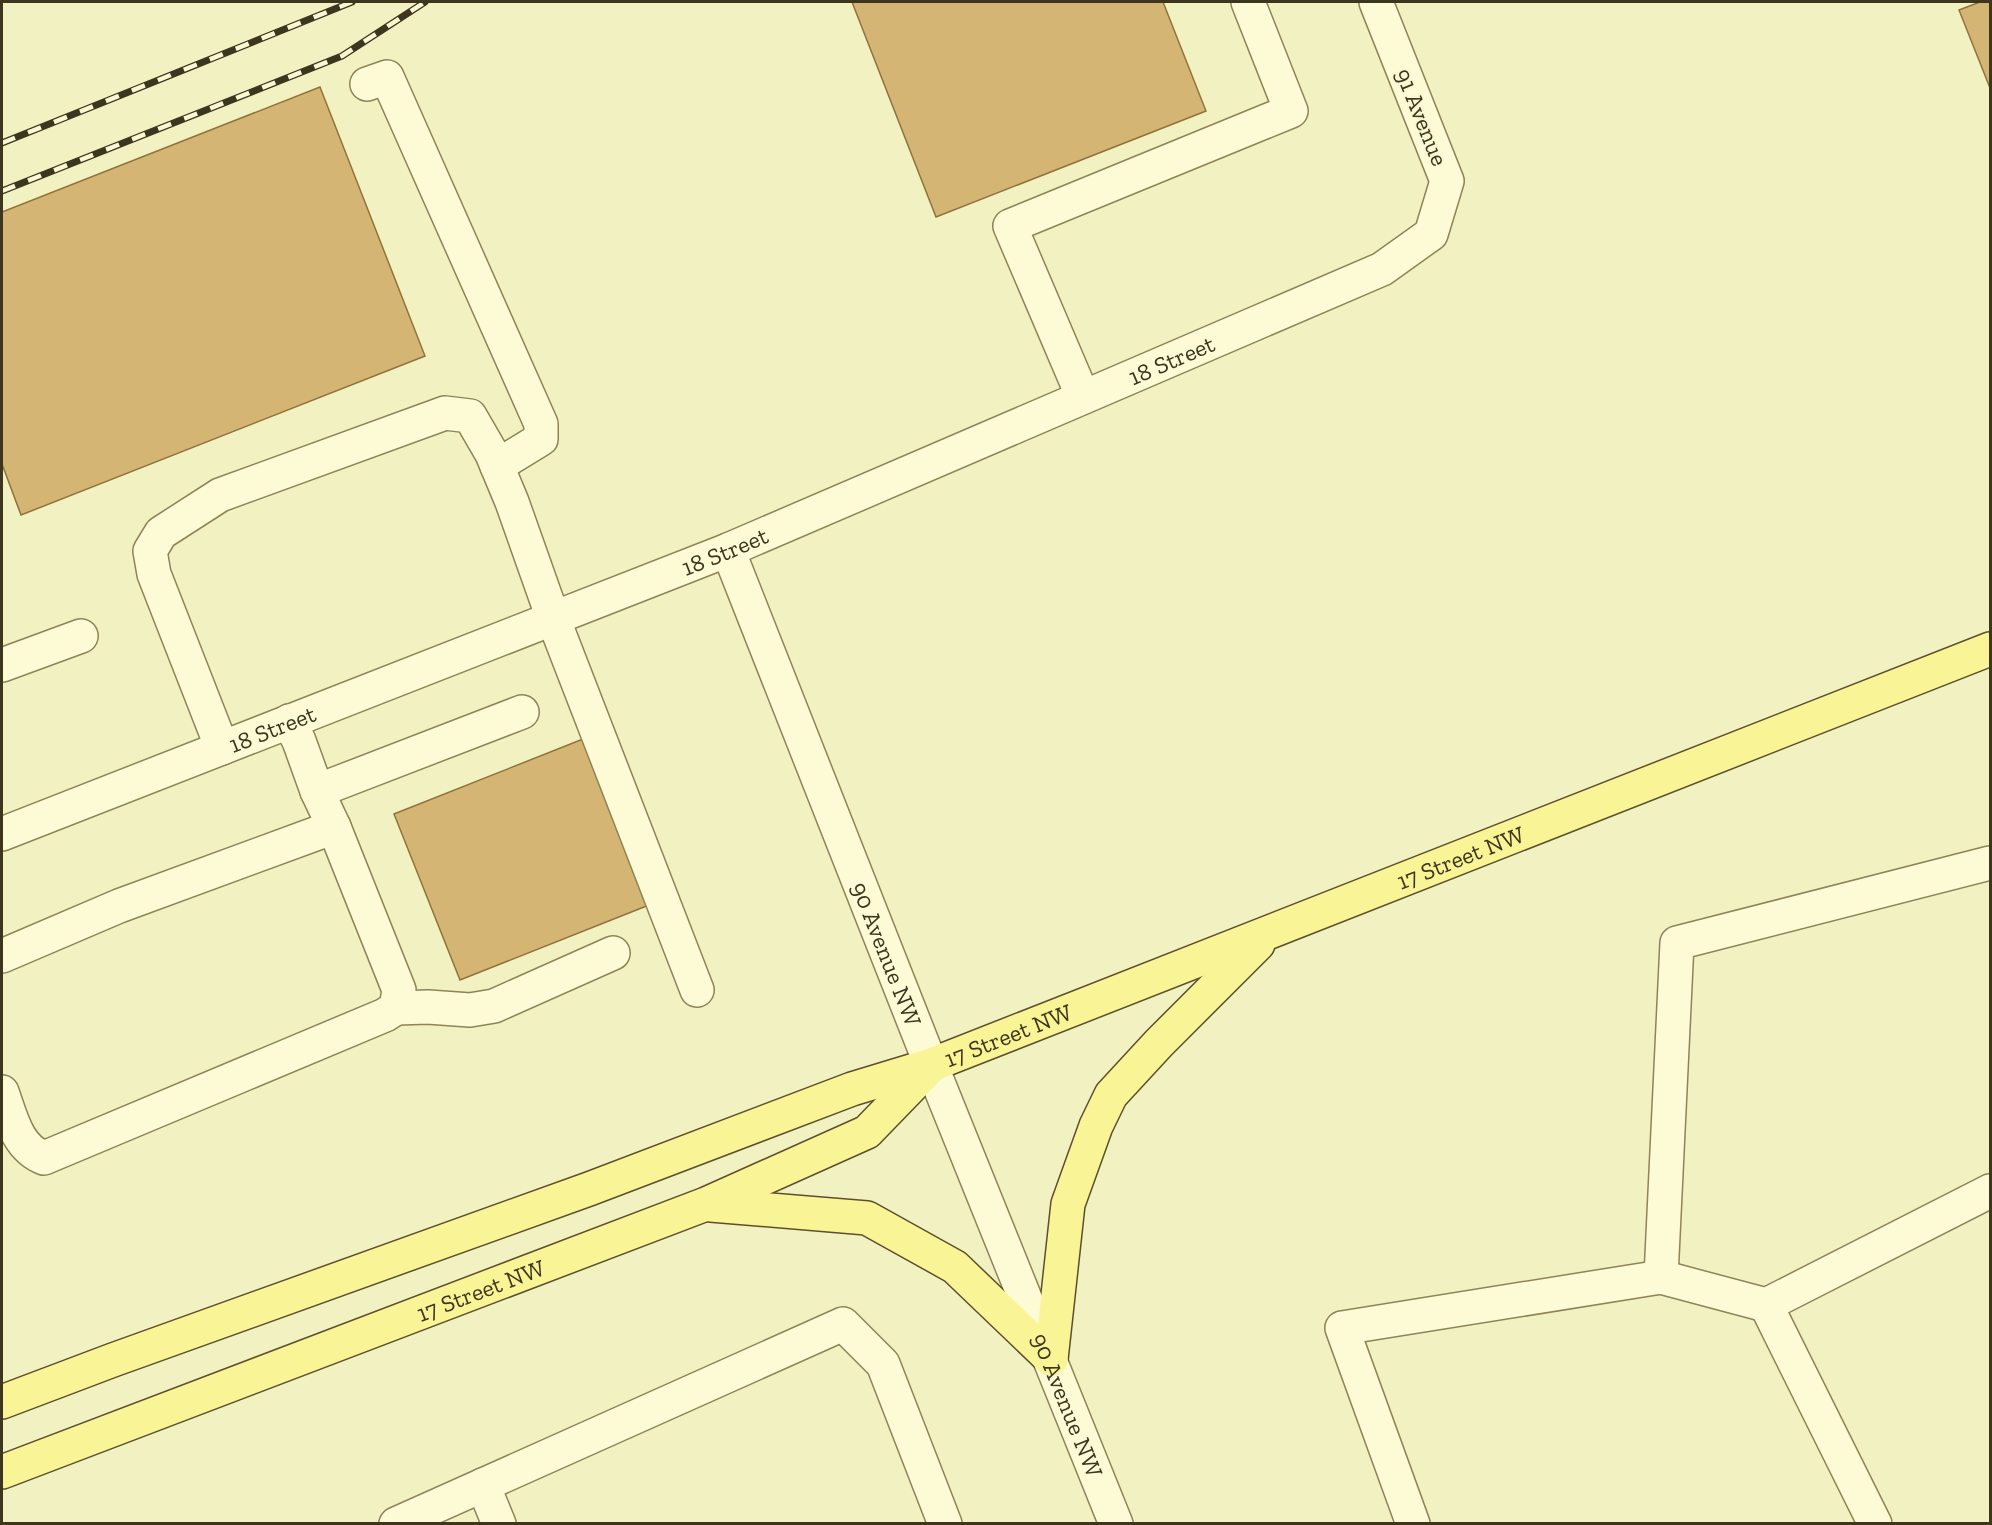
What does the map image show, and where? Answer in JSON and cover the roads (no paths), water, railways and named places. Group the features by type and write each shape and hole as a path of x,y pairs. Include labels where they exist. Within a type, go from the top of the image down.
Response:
{"main road":[{"name":"17 Street NW","path":"2,1402 589,1189 852,1089 932,1065 1990,649"},
{"path":"1051,1359 1068,1204 1096,1126 1111,1095 1266,935"},
{"name":"17 Street NW","path":"2,1472 706,1204 867,1132 932,1065"},
{"path":"706,1204 867,1218 955,1267 1051,1359"}],"street":[{"path":"1083,397 1010,226 1291,111 1248,2"},
{"name":"91 Avenue","path":"1376,2 1447,181 1431,234"},
{"path":"367,84 387,77 541,424 541,439 497,466"},
{"name":"18 Street","path":"2,834 728,550 1383,269 1431,234"},
{"path":"222,748 154,574 150,551 160,533 220,495 445,413 470,416 492,454 512,502 553,618 697,990"},
{"name":"90 Avenue NW","path":"728,550 1116,1524"},
{"path":"2,665 81,636"},
{"path":"317,791 522,712"},
{"path":"289,721 399,990 396,1008"},
{"path":"2,956 119,906 334,827"},
{"path":"1661,1277 1677,943 1990,863"},
{"path":"2,1092 17,1135 32,1154 44,1158 385,1016 396,1008 428,1007 470,1010 494,1006 613,953"},
{"path":"1413,1524 1342,1328 1661,1277 1766,1305 1990,1191"},
{"path":"1766,1305 1875,1524"},
{"path":"396,1524 843,1324 883,1364 945,1524"},
{"path":"483,1485 500,1524"}],"railway":[{"path":"2,143 352,2"},
{"path":"2,191 342,56 425,2"}]}
